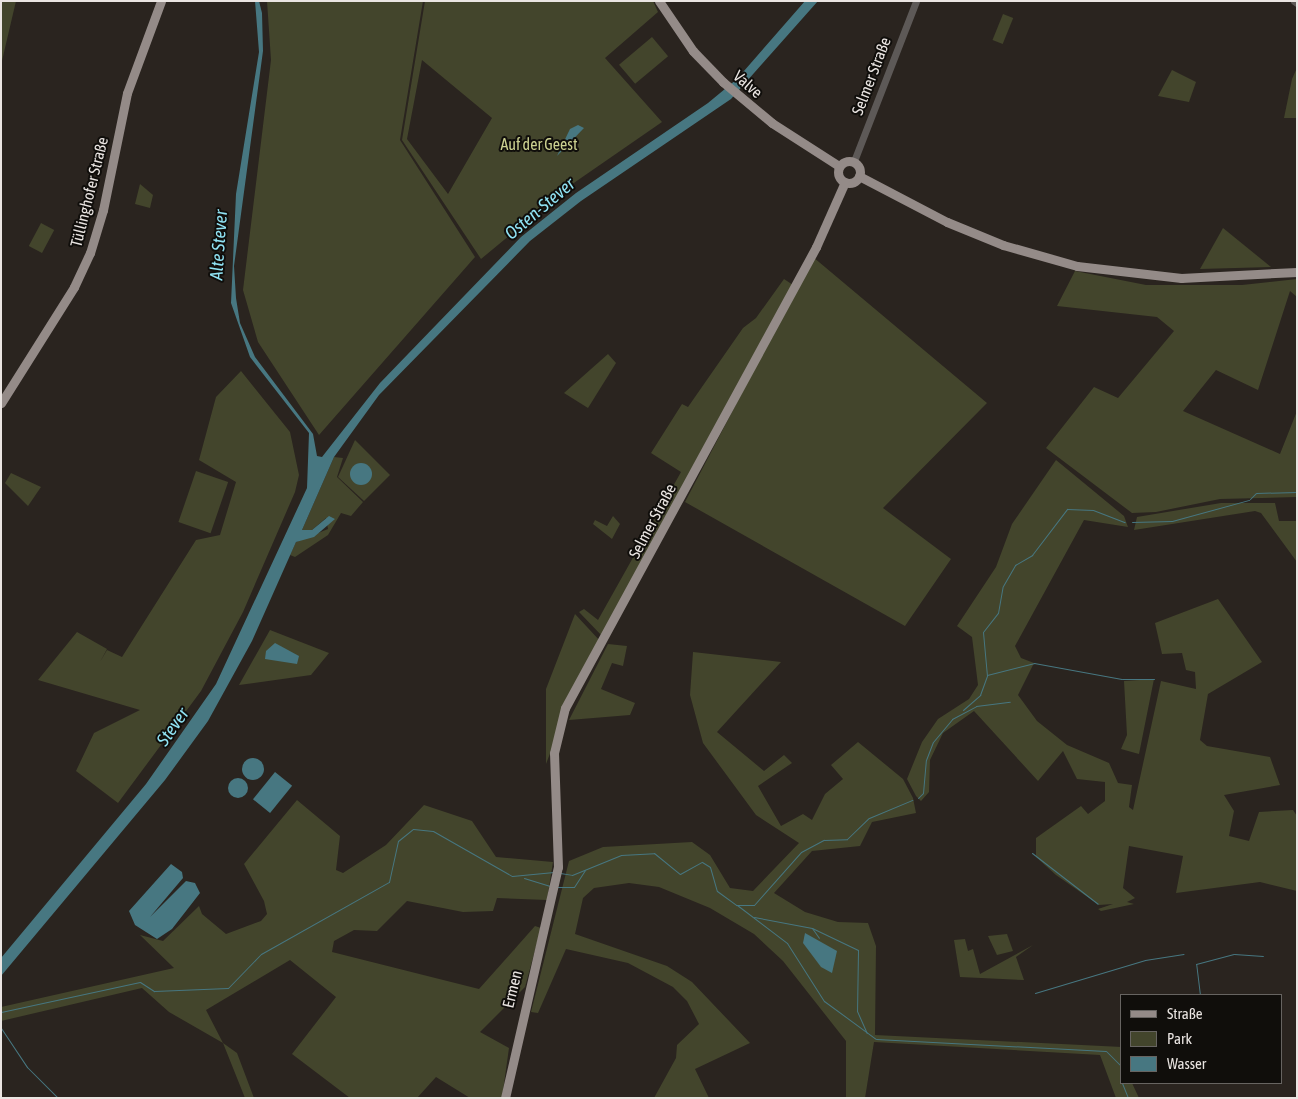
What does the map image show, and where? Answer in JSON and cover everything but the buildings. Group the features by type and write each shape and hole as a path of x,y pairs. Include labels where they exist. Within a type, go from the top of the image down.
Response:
{"main road":[{"name":"Tüllinghofer Straße","path":"1,403 74,287 90,253 103,210 127,93 161,1"},
{"name":"Valve","path":"659,1 693,51 724,83 740,97 839,166"},
{"path":"859,176 845,182 838,175 839,166 854,161 859,176 947,222 1003,245 1077,266 1181,278 1297,272"},
{"name":"Selmer Straße","path":"556,879 554,753 565,708 816,247 845,182"},
{"name":"Ermen","path":"505,1098 522,1011 556,879"}],"street":[{"name":"Selmer Straße","path":"854,161 916,1"}],"green space":[{"path":"1,1 16,1 1,65"},
{"path":"267,1 423,1 400,140 475,257 319,435 258,342 243,290 271,60"},
{"name":"Auf der Geest","path":"425,1 653,1 658,12 605,58 662,122 568,187 481,259 402,140","holes":["422,60 492,118 448,194 407,139"]},
{"path":"1003,14 1013,18 1003,44 993,40"},
{"path":"652,37 668,56 635,84 619,65"},
{"path":"1297,68 1297,118 1284,118 1292,79"},
{"path":"1172,70 1196,82 1189,102 1158,96"},
{"path":"140,184 153,195 150,208 135,204"},
{"path":"41,223 54,230 42,253 29,246"},
{"path":"1223,228 1271,267 1200,269"},
{"path":"813,257 987,403 883,508 951,559 905,626 685,502"},
{"path":"1075,271 1146,285 1242,285 1297,279 1297,297 1290,291 1258,390 1216,370 1183,411 1280,454 1297,411 1297,497 1220,499 1156,512 1132,513 1046,448 1094,387 1118,398 1174,331 1157,317 1057,306"},
{"path":"784,279 793,285 603,637 579,612 584,609 598,620 681,472 651,453 682,404 688,407 743,328 756,318"},
{"path":"608,354 616,363 588,408 564,393"},
{"path":"241,371 290,432 299,475 295,492 243,612 201,691 118,803 76,771 94,733 140,710 38,680 77,632 107,649 100,662 107,650 122,657 196,540 220,535 236,482 199,460 216,397"},
{"path":"355,440 390,475 364,501 338,477"},
{"path":"334,457 343,458 337,477 363,502 351,516 341,513 328,535 295,557 290,555 296,542 328,529 326,518 312,530 302,530"},
{"path":"1056,460 1124,516 1128,527 1084,520 1015,646 1021,658 1034,663 1018,695 1037,721 1067,745 1109,763 1118,783 1132,785 1129,807 1133,810 1161,681 1196,689 1195,672 1186,670 1182,653 1162,654 1155,623 1218,599 1262,662 1208,694 1200,740 1207,746 1270,757 1280,785 1224,795 1234,811 1229,836 1249,841 1259,812 1293,810 1297,816 1297,891 1260,882 1176,893 1183,856 1129,846 1123,888 1135,898 1127,902 1134,904 1101,911 1098,909 1113,904 1099,905 1056,875 1036,857 1036,838 1081,806 1088,814 1105,801 1105,782 1077,779 1063,751 1038,781 974,711 943,733 930,760 929,792 921,801 916,796 907,779 922,742 938,719 969,699 978,685 972,637 957,626 996,567 1012,524"},
{"path":"196,471 228,482 211,533 178,522"},
{"path":"11,473 41,487 28,506 5,483"},
{"path":"1221,503 1275,503 1279,521 1297,521 1297,562 1261,513 1255,511 1134,530 1137,517"},
{"path":"613,516 620,524 612,539 593,524 595,520 607,526"},
{"path":"575,614 601,642 581,672 546,764 546,689"},
{"path":"270,630 329,653 311,675 239,685"},
{"path":"608,644 627,646 623,666 612,663 601,689 635,703 630,715 569,720"},
{"path":"693,652 781,662 717,732 764,771 784,755 792,763 758,786 781,826 803,814 812,820 825,794 843,779 831,765 858,742 903,779 913,798 916,813 872,822 860,846 812,851 774,893 805,912 838,922 868,923 876,946 875,1035 1120,1047 1120,1084 1132,1084 1139,1098 1116,1098 1100,1055 874,1042 865,1098 846,1098 846,1041 783,961 754,934 710,908 659,887 629,883 594,888 583,898 575,934 667,966 692,982 750,1043 695,1069 709,1098 654,1098 676,1058 677,1045 699,1024 687,1001 673,987 628,963 566,949 538,1013 531,1012 569,861 603,847 692,842 710,855 730,888 753,891 799,843 756,815 703,743 690,695"},
{"path":"1154,679 1139,754 1121,749 1127,735 1124,681"},
{"path":"297,800 340,836 336,870 343,873 386,845 424,805 472,821 496,857 553,862 547,900 497,898 493,911 463,912 407,901 377,931 354,930 334,941 332,952 479,989 535,926 541,928 525,987 480,1032 509,1048 502,1098 470,1098 436,1077 417,1098 350,1098 292,1054 336,997 290,960 206,1010 223,1043 169,1012 142,988 1,1021 1,1007 174,968 140,935 163,941 199,906 202,914 226,934 261,921 267,914 264,901 244,864"},
{"path":"1007,934 1013,951 997,955 988,936"},
{"path":"965,939 968,951 973,949 980,974 1033,945 1016,957 1024,980 960,977 954,940"},
{"path":"223,1043 237,1053 254,1098 245,1098"}],"water":[{"path":"255,1 259,1 262,13 263,51 234,266 236,298 240,323 255,357 313,434 317,456 322,457 380,383 521,237 576,193 708,103 737,79 805,1 818,1 731,99 581,201 530,241 379,395 334,457 302,530 312,530 329,516 335,519 314,537 296,542 252,641 208,721 165,780 1,976 1,958 146,784 216,684 307,488 309,433 250,357 231,303 236,194 259,52"},
{"path":"578,125 584,128 557,156 570,129"},
{"path":"361,463 369,466 372,474 369,482 361,485 353,482 350,474 353,466"},
{"path":"275,643 299,656 297,664 265,659 266,651"},
{"path":"253,758 263,765 264,769 257,779 253,780 243,773 242,769 249,759"},
{"path":"275,772 292,786 270,813 253,799"},
{"path":"238,778 245,781 248,788 245,795 238,798 231,795 228,788 231,781"},
{"path":"171,864 182,872 183,878 150,917 186,881 195,883 200,893 172,929 157,939 135,925 129,911"},
{"path":"805,933 837,951 832,973 821,967 803,943"}],"waterway":[{"path":"1250,499 1256,493 1297,492"},
{"path":"1132,522 1172,521 1249,500"},
{"path":"963,710 980,695 987,676 983,632 998,613 1003,586 1015,565 1032,555 1067,509 1093,510 1125,522"},
{"path":"987,675 1034,663 1122,679 1154,679"},
{"path":"918,798 923,793 926,760 933,742 952,719 976,706 1010,702"},
{"path":"560,873 572,875 621,855 654,853 680,874 702,862 710,867 717,891 736,905 754,905 801,852 824,840 847,839 869,818 912,800"},
{"path":"1,1012 140,982 154,991 228,988 261,954 389,882 398,841 413,829 433,831 512,876 554,872"},
{"path":"1032,853 1098,904"},
{"path":"557,887 574,887 585,870"},
{"path":"524,878 551,886"},
{"path":"737,905 787,943 824,1001 876,1039 1106,1051 1120,1065"},
{"path":"754,917 812,928 819,938"},
{"path":"812,928 858,950 857,1011 867,1033"},
{"path":"1035,993 1145,960 1184,954"},
{"path":"1200,994 1196,964 1234,954 1263,956"},
{"path":"1,1028 27,1067 58,1098"},
{"path":"1122,1084 1128,1098"}],"water label":[{"name":"Osten-Stever","path":"540,209"},
{"name":"Alte Stever","path":"219,245"},
{"name":"Stever","path":"173,727"}]}
